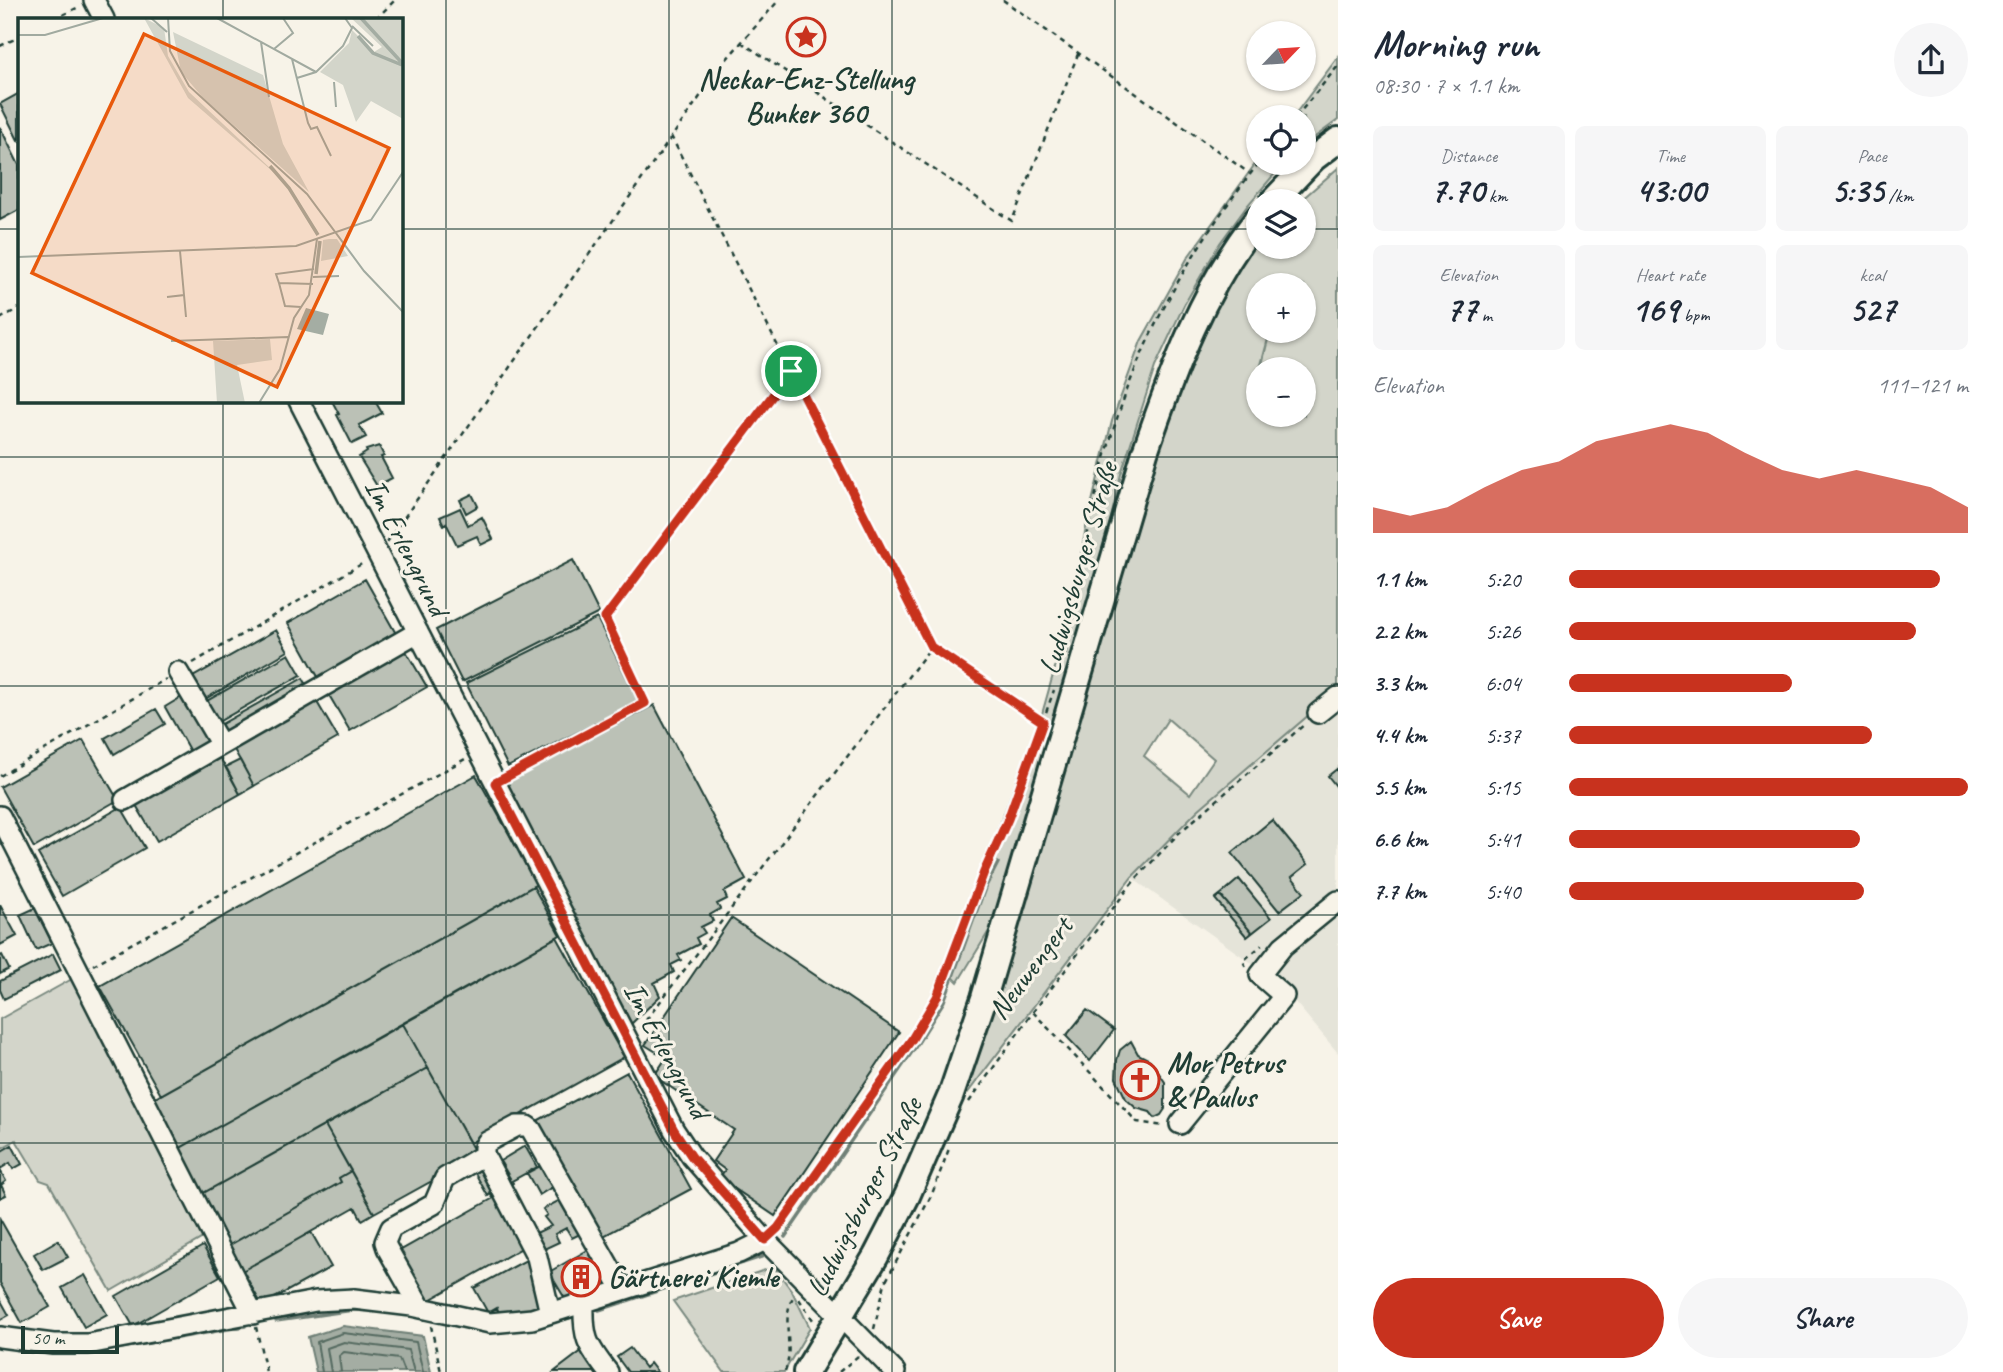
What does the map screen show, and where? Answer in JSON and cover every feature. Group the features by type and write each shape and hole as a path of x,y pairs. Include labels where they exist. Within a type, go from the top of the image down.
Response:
{"main road":[{"path":"1284,189 1314,158 1338,140"},
{"name":"Ludwigsburger Straße","path":"806,1372 876,1256 907,1196 951,1095 984,998 1145,452 1174,368 1222,273 1246,236"}],"street":[{"path":"88,2 103,18"},
{"name":"Im Erlengrund","path":"300,402 674,1130 692,1157 765,1240 840,1314 864,1348 895,1372"},
{"path":"125,800 418,632"},
{"path":"178,672 221,745"},
{"path":"1318,713 1338,697"},
{"path":"0,816 253,1314"},
{"path":"1171,1125 1284,996 1261,981 1283,946 1338,901"},
{"path":"550,1313 537,1257 484,1155 487,1142 517,1126 531,1129 622,1289"},
{"path":"424,1309 387,1248 387,1234 391,1228 434,1204 445,1178 484,1155"},
{"path":"0,1337 53,1344 88,1344 316,1301 354,1299 424,1309 490,1323 532,1319 739,1253 765,1240"},
{"path":"584,1302 587,1343 608,1372"}],"path":[{"path":"377,18 395,0"},
{"path":"379,555 671,136 741,42 779,0"},
{"path":"1003,0 1246,171"},
{"path":"56,18 88,2"},
{"path":"0,46 18,37"},
{"path":"741,42 1012,221 1078,54"},
{"path":"1306,105 1338,66"},
{"path":"671,136 931,647 1043,722"},
{"path":"1065,654 1107,452 1147,338 1193,255 1249,175"},
{"path":"0,319 18,309"},
{"path":"495,783 645,703 605,618 791,371"},
{"path":"628,1042 931,647"},
{"path":"765,1240 778,1228 904,1051 937,997 984,872 1008,819 1055,688"},
{"name":"Neuwengert","path":"965,1108 1116,902 1172,841 1318,713"},
{"path":"79,972 479,751"},
{"path":"1033,1012 1137,1122 1171,1125"},
{"path":"839,1372 864,1348 877,1324 885,1283 932,1194 950,1146"},
{"path":"785,1372 789,1354 788,1304 796,1294"},
{"path":"424,1309 441,1372"},
{"path":"253,1314 266,1372"}],"shaded area":[{"path":"1338,57 1338,120 1316,136 1316,105 1302,105 1312,91 1316,91 1316,86"},
{"path":"1338,168 1338,690 1198,810 1132,877 963,1099 961,1095 1014,944 1038,850 1167,418 1241,254 1246,250 1246,259 1316,259 1316,189 1314,189","holes":["1246,273 1316,273 1316,343 1267,343 1264,357 1316,357 1316,427 1246,427 1246,357 1263,357 1267,343 1246,343","1168,719 1214,759 1190,794 1144,756"]},
{"path":"1247,175 1274,175 1262,189 1246,189 1246,207 1220,243 1184,305 1155,367 1121,474 1104,549 1060,711 995,921 958,982 945,969 1042,714 1070,614 1087,522 1112,421 1141,341 1188,257"},
{"path":"1338,690 1338,1053 1290,996 1250,962 1132,878 1198,810"},
{"path":"72,979 206,1236 111,1291 49,1183 40,1180 16,1140 0,1149 0,1019"},
{"path":"774,1267 792,1291 810,1328 784,1372 724,1372 673,1301"}],"water":[{"path":"343,1326 423,1336 431,1372 316,1372 308,1337"}],"building":[{"path":"18,94 18,140 0,104"},
{"path":"0,127 18,163 18,211 0,220"},
{"path":"333,402 376,402 382,413 359,425 366,437 352,444 337,415 339,414"},
{"path":"379,446 384,456 381,457 392,478 377,486 359,457 367,452 366,450"},
{"path":"472,494 478,506 466,513 460,500"},
{"path":"460,508 468,525 482,517 493,539 481,545 477,536 457,545 440,517"},
{"path":"573,560 599,613 462,682 436,630"},
{"path":"365,579 399,639 322,684 288,623"},
{"path":"597,618 639,702 508,767 466,683"},
{"path":"276,630 288,651 205,699 193,677"},
{"path":"403,646 427,687 350,731 326,690"},
{"path":"289,654 301,675 218,722 207,701"},
{"path":"303,678 309,689 226,736 220,725"},
{"path":"185,695 213,746 193,757 165,707"},
{"path":"314,697 338,738 254,786 231,744"},
{"path":"654,705 746,880 724,892 727,899 717,904 720,909 710,915 713,921 701,927 705,933 696,938 699,944 678,955 681,960 671,965 674,972 654,983 660,996 628,1027 502,784"},
{"path":"156,709 165,724 114,754 105,738"},
{"path":"83,740 118,800 34,848 0,787"},
{"path":"217,752 240,794 157,841 133,800"},
{"path":"240,760 254,786 240,794 226,767"},
{"path":"1338,768 1338,784 1336,786 1328,776"},
{"path":"476,775 537,884 161,1095 100,986"},
{"path":"121,807 145,848 62,896 38,854"},
{"path":"1272,820 1308,864 1292,877 1304,892 1279,911 1232,853"},
{"path":"1239,879 1271,918 1252,933 1220,895"},
{"path":"533,886 560,935 177,1150 150,1101"},
{"path":"1220,895 1252,933 1247,937 1215,899"},
{"path":"0,905 17,936 0,945"},
{"path":"35,908 52,943 36,950 20,915"},
{"path":"731,918 899,1032 775,1216 719,1178 725,1170 713,1161 734,1130 654,1076 666,1058 645,1045"},
{"path":"557,937 624,1057 470,1143 403,1024"},
{"path":"53,954 61,970 4,999 0,981"},
{"path":"2,955 9,969 0,974 0,956"},
{"path":"1087,1010 1114,1030 1090,1061 1066,1036"},
{"path":"403,1024 428,1068 200,1195 175,1151"},
{"name":"Mor Petrus & Paulus","path":"1131,1041 1138,1054 1150,1060 1165,1082 1165,1109 1155,1118 1150,1112 1136,1108 1126,1099 1116,1078 1120,1050"},
{"path":"428,1068 477,1156 374,1213 325,1125"},
{"path":"627,1072 691,1189 600,1238 537,1121"},
{"path":"325,1125 351,1171 339,1178 341,1182 228,1246 200,1195"},
{"path":"12,1145 22,1164 13,1169 10,1163 0,1169 0,1152"},
{"path":"525,1146 537,1167 512,1181 509,1186 506,1180 510,1178 500,1161"},
{"path":"542,1165 554,1186 539,1195 527,1173"},
{"path":"484,1168 499,1195 493,1198 490,1194 488,1196 475,1173"},
{"path":"0,1170 6,1181 1,1185 6,1195 0,1198"},
{"path":"351,1171 374,1213 362,1220 355,1207 242,1271 228,1246 341,1182 339,1178"},
{"path":"499,1195 527,1245 424,1303 396,1253"},
{"path":"560,1200 572,1223 576,1221 582,1233 572,1238 566,1228 555,1234 559,1242 542,1250 534,1234 551,1226 544,1217 547,1215 543,1209"},
{"path":"0,1219 50,1307 22,1323 0,1283"},
{"path":"311,1232 331,1267 262,1305 242,1271"},
{"path":"58,1240 68,1257 43,1270 34,1254"},
{"path":"203,1246 220,1276 133,1326 116,1296"},
{"name":"Gärtnerei Kiemle","path":"593,1247 613,1282 595,1292 592,1288 567,1302 549,1272"},
{"path":"526,1260 540,1285 533,1288 542,1305 524,1315 501,1317 497,1308 488,1313 474,1288"},
{"path":"85,1275 107,1314 84,1327 62,1288"},
{"path":"0,1299 9,1315 0,1320"},
{"path":"630,1348 645,1368 650,1363 657,1372 628,1372 617,1357"},
{"path":"583,1350 599,1372 554,1372"}],"waterway":[{"path":"785,1237 944,1001 985,888 998,863"},
{"path":"599,1310 764,1256"},
{"path":"276,1321 353,1310 378,1311"},
{"path":"556,1321 576,1316"},
{"path":"103,1351 245,1326"}],"place":[{"name":"Neckar-Enz-Stellung Bunker 360","path":"806,37"},
{"name":"Mor Petrus & Paulus","path":"1140,1080"},
{"name":"Gärtnerei Kiemle","path":"581,1277"}],"route":[{"path":"791,371 931,647 1043,722 1008,819 984,872 937,997 912,1039 778,1228 765,1240 692,1157 674,1130 495,783 645,703 605,618 791,371"}]}
